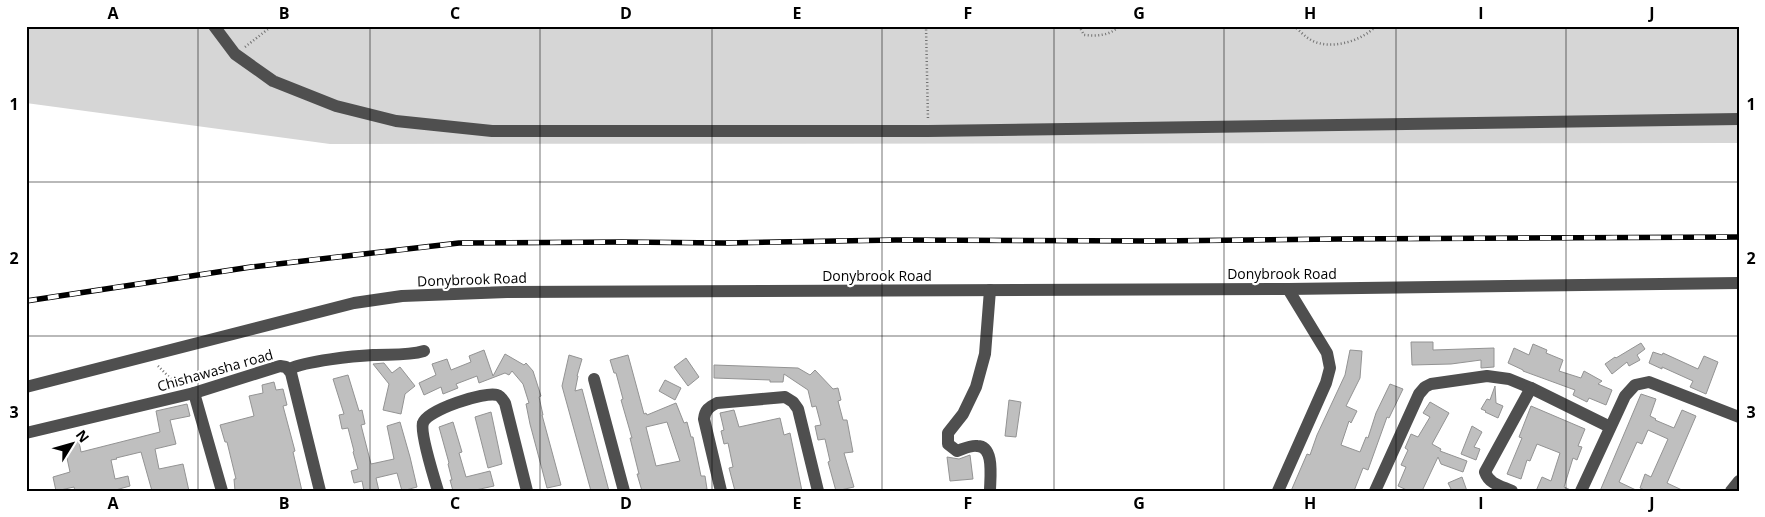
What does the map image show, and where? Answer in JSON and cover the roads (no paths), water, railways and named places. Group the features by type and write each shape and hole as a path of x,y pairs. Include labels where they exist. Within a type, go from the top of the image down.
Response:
{"street":[{"path":"214,26 236,54 273,81 336,106 396,121 492,131 928,131 1739,119"},
{"name":"Donybrook Road","path":"26,387 354,303 402,296 517,292 1288,289 1739,284"},
{"path":"1278,491 1326,383 1330,368 1327,353 1288,289"},
{"path":"990,290 985,354 976,387 963,414 948,433 948,444 957,450 977,446 986,450 990,455 990,491"},
{"path":"289,369 320,362 373,355 414,354 424,351"},
{"name":"Chishawasha road","path":"26,433 194,393 280,366 289,369 291,373 320,491"},
{"path":"1375,491 1419,394 1425,387 1431,384 1487,376 1509,379 1610,427"},
{"path":"594,379 624,491"},
{"path":"1581,491 1624,396 1635,385 1649,382 1739,416"},
{"path":"1512,491 1492,482 1487,478 1486,472 1531,388"},
{"path":"194,393 222,491"},
{"path":"438,491 422,428 426,418 435,411 491,394 502,398 506,403 527,491"},
{"path":"721,491 704,419 705,411 717,403 785,397 793,402 798,409 818,491"},
{"path":"1731,491 1739,481"}],"railway":[{"path":"26,301 251,267 459,243 1739,237"}]}
